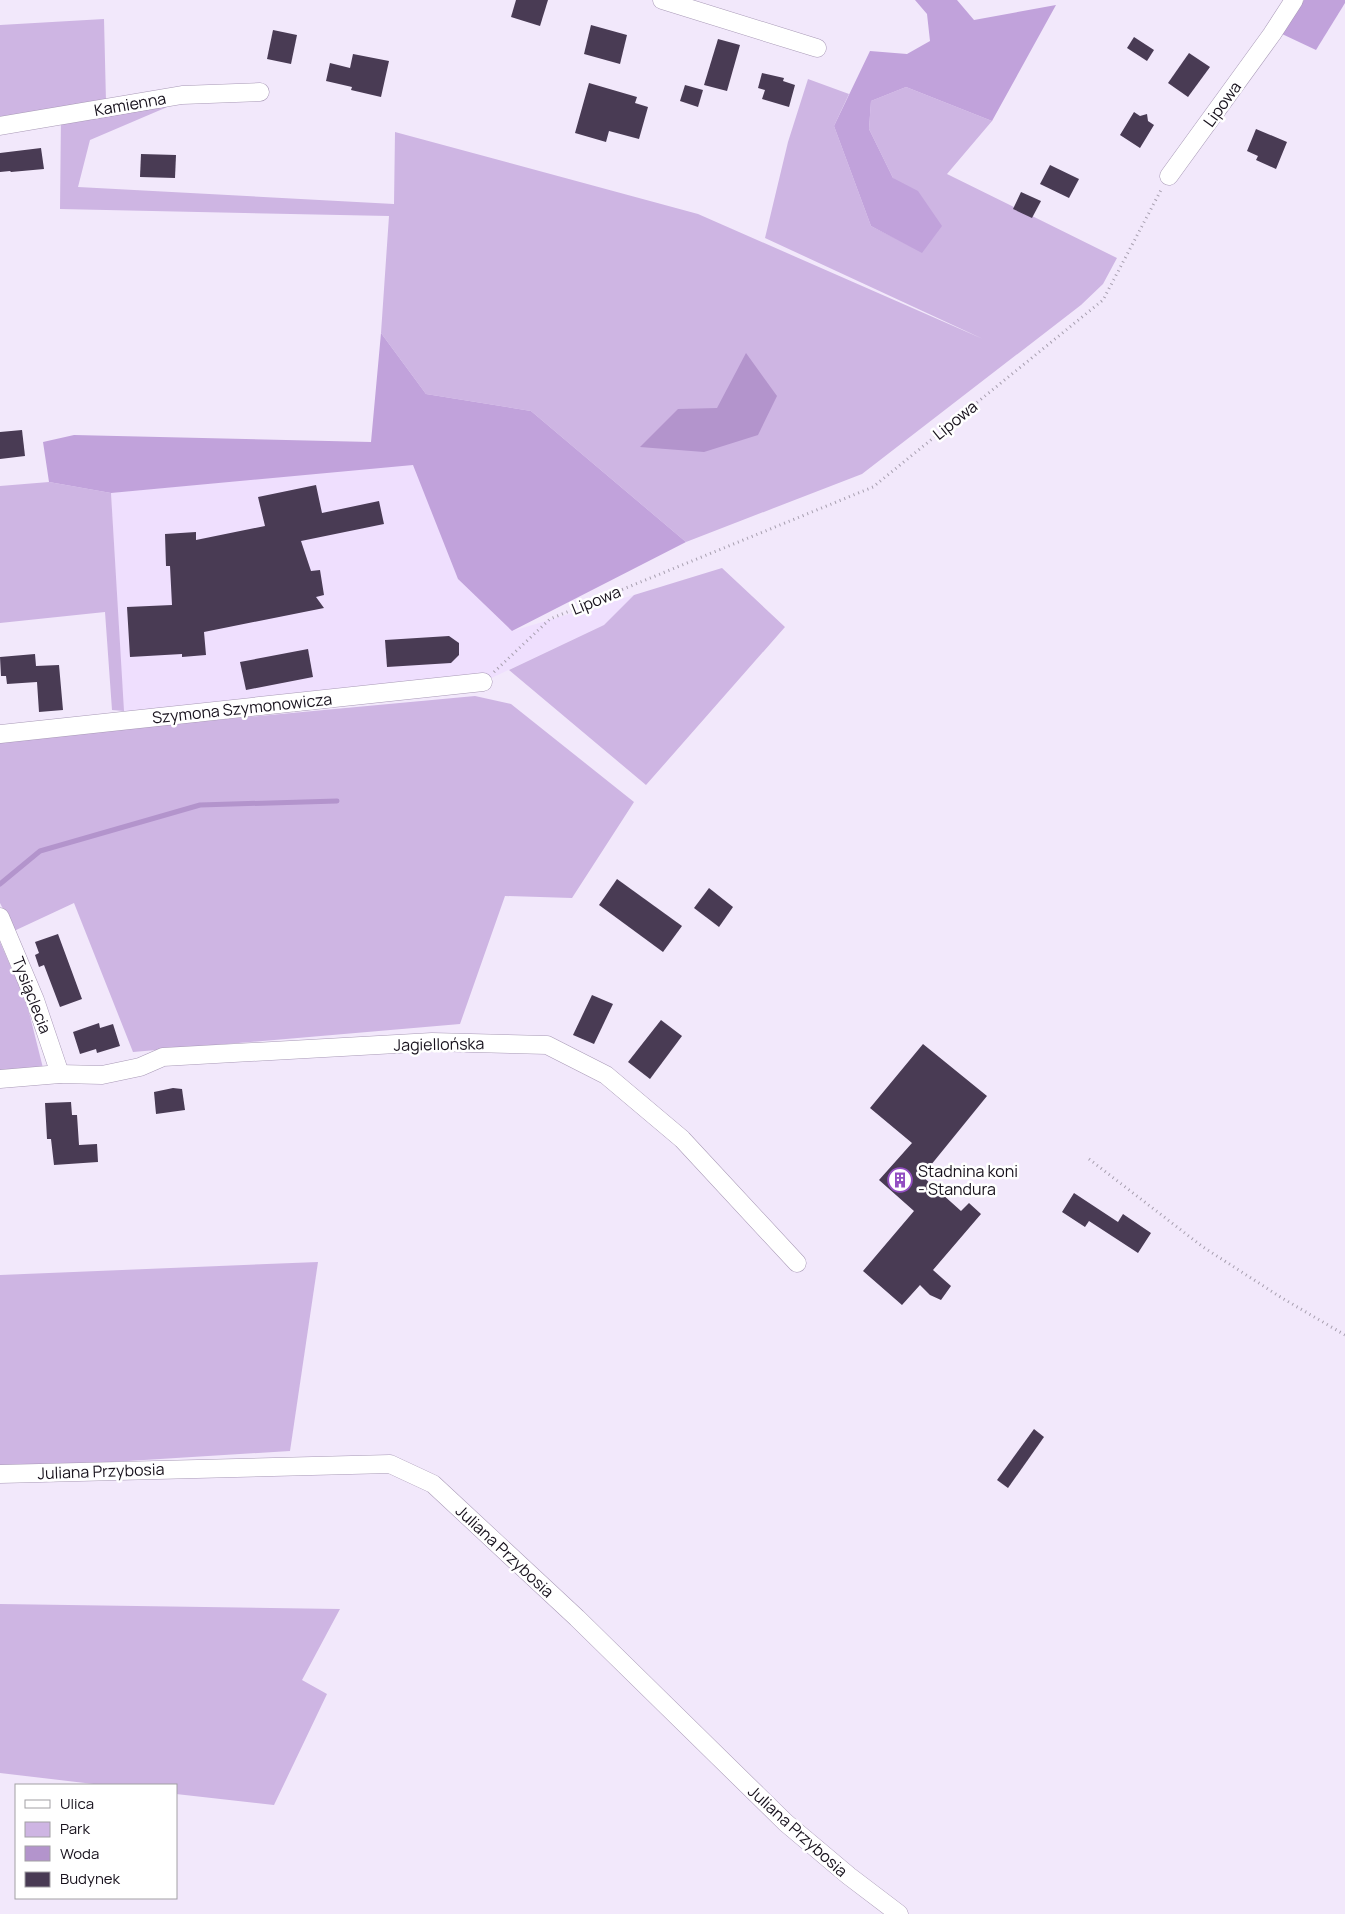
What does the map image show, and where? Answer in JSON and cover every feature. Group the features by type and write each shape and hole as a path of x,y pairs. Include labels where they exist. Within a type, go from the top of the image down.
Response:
{"street":[{"path":"662,0 702,6 818,48"},
{"name":"Lipowa","path":"1169,176 1272,34 1294,0"},
{"name":"Kamienna","path":"0,126 182,95 260,92"},
{"name":"Szymona Szymonowicza","path":"0,734 483,682"},
{"name":"Tysiąclecia","path":"0,917 35,1000 60,1074"},
{"name":"Jagiellońska","path":"0,1079 60,1074 102,1075 140,1067 163,1057 432,1042 547,1045 606,1075 682,1139 798,1263"},
{"name":"Juliana Przybosia","path":"0,1474 390,1464 433,1484 577,1618 786,1823 848,1876 899,1914"}],"path":[{"name":"Lipowa","path":"483,682 550,619 873,486 1103,300 1169,176"},
{"path":"1089,1159 1203,1247 1282,1298 1345,1335"}],"shaded area":[{"path":"915,0 957,0 974,20 1056,5 992,121 906,87 871,101 869,129 893,178 918,191 942,226 922,253 871,226 834,126 870,51 907,54 930,41 927,14"},
{"path":"1304,0 1345,0 1345,3 1316,50 1282,34"},
{"path":"381,333 426,394 531,411 686,542 512,631 458,579 413,465 111,493 49,482 43,442 74,435 371,442"},
{"path":"414,464 458,579 512,631 634,595 604,625 483,682 124,721 111,493"}],"green space":[{"path":"104,19 106,102 179,102 90,140 78,187 394,204 395,132 698,214 983,339 765,238 788,142 808,79 849,94 834,126 871,226 922,252 893,178 869,129 871,101 906,87 992,121 947,174 1117,258 1103,284 1081,305 862,474 686,542 531,411 426,394 381,333 389,216 60,209 61,115 0,117 0,25"},
{"path":"49,482 111,493 124,711 112,710 105,612 0,623 0,486"},
{"path":"722,568 785,627 646,785 509,670 604,625 634,595"},
{"path":"475,696 511,704 634,802 572,898 505,896 460,1024 133,1052 74,903 14,931 0,903 0,740"},
{"path":"0,942 27,1004 43,1068 0,1072"},
{"path":"318,1262 290,1451 0,1469 0,1275"},
{"path":"0,1604 340,1609 302,1680 327,1694 274,1805 178,1794 178,1784 94,1784 0,1773"}],"water":[{"path":"746,353 777,396 758,435 704,452 640,447 678,409 717,408"}],"building":[{"path":"516,0 548,0 540,26 511,17"},
{"path":"591,25 627,35 620,64 584,54"},
{"path":"273,30 297,35 291,64 267,59"},
{"path":"1134,37 1154,50 1147,61 1127,48"},
{"path":"718,39 740,45 727,91 704,85"},
{"path":"1189,53 1210,67 1188,97 1168,83"},
{"path":"353,54 389,61 381,97 351,90 352,87 326,81 330,63 350,68"},
{"path":"762,73 784,78 783,81 795,85 789,107 762,99 765,90 758,88"},
{"path":"589,83 637,97 635,103 648,107 639,139 609,131 606,142 575,133"},
{"path":"685,85 703,90 698,107 680,101"},
{"path":"1134,112 1140,116 1147,114 1148,121 1154,125 1140,148 1120,135"},
{"path":"1256,129 1287,142 1276,169 1256,160 1258,156 1247,151"},
{"path":"41,148 44,169 0,172 0,153"},
{"path":"141,154 176,155 175,178 140,177"},
{"path":"1050,165 1079,179 1069,198 1040,184"},
{"path":"1021,192 1041,201 1032,218 1013,209"},
{"path":"22,430 25,456 0,459 0,432"},
{"path":"316,485 322,513 379,501 384,524 301,541 311,571 320,570 324,595 316,597 324,608 204,632 206,655 182,657 182,654 130,657 127,607 172,605 170,566 166,566 165,534 196,532 196,540 265,526 258,497"},
{"path":"449,636 459,643 459,655 451,663 387,667 385,640"},
{"path":"308,649 313,677 246,690 240,662"},
{"path":"35,654 36,666 59,665 63,710 39,712 37,682 7,684 6,676 1,676 0,657"},
{"path":"617,879 682,926 663,952 599,905"},
{"path":"709,888 733,907 719,927 694,908"},
{"path":"58,934 82,999 60,1007 44,965 39,967 35,955 39,953 35,942"},
{"path":"592,995 613,1004 594,1044 573,1035"},
{"path":"661,1020 682,1036 650,1079 628,1062"},
{"path":"99,1023 100,1028 113,1024 120,1046 97,1053 96,1049 80,1054 73,1032"},
{"path":"923,1044 987,1096 922,1176 961,1211 969,1203 981,1214 933,1270 951,1286 941,1300 930,1295 920,1285 902,1305 863,1271 914,1211 879,1180 912,1143 870,1108"},
{"path":"173,1088 182,1089 185,1110 156,1114 154,1092"},
{"path":"71,1102 72,1115 77,1115 79,1145 97,1144 98,1162 54,1165 51,1139 47,1139 45,1103"},
{"path":"1074,1193 1118,1222 1123,1214 1151,1233 1138,1253 1089,1221 1085,1227 1062,1212"},
{"path":"1034,1429 1044,1437 1008,1488 997,1480"}],"waterway":[{"path":"0,884 40,851 200,805 337,801"}],"place":[{"name":"Stadnina koni - Standura","path":"900,1180"}]}
